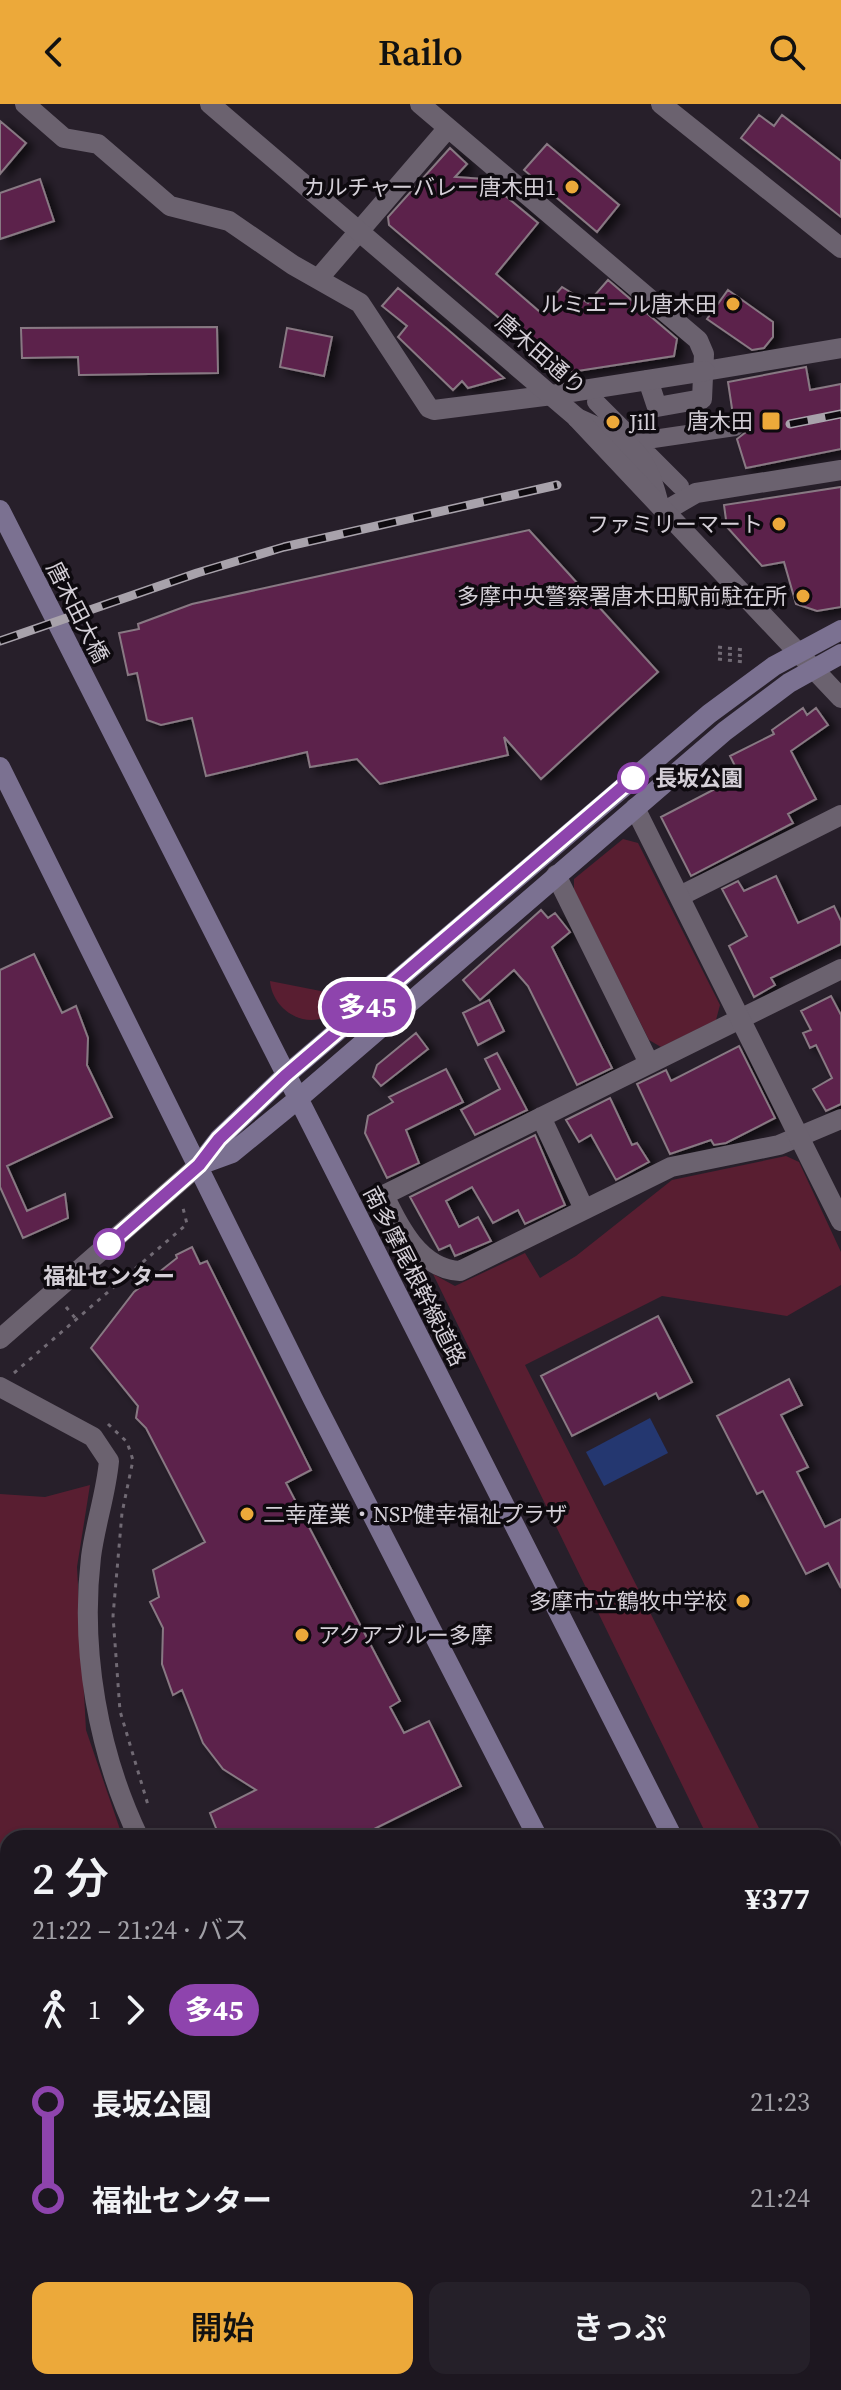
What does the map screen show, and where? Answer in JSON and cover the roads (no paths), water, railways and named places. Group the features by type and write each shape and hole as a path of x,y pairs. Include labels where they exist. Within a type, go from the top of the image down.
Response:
{"main road":[{"name":"唐木田大橋","path":"0,510 114,736"},
{"path":"199,1165 219,1139 285,1076 709,714 799,651 841,630"},
{"path":"199,1165 232,1153 298,1099 725,731 814,668 841,654"},
{"name":"南多摩尾根幹線道路","path":"114,736 669,1830"},
{"path":"1,769 313,1399 534,1830"}],"street":[{"path":"25,104 64,138 98,144 170,206 229,221 360,303 429,408 434,410 557,399 648,380 841,348"},
{"name":"唐木田通り","path":"210,104 557,399 591,411 662,505 841,698"},
{"path":"420,104 698,340 704,354 705,371"},
{"path":"661,104 841,248"},
{"path":"318,279 448,128"},
{"path":"591,411 635,442 680,486"},
{"path":"635,442 735,427"},
{"path":"662,505 696,493 841,470"},
{"path":"635,808 841,1221"},
{"path":"680,896 841,815"},
{"path":"556,875 649,1063"},
{"path":"841,969 384,1195 404,1237 445,1270 460,1271 671,1167 800,1139 841,1119"},
{"path":"541,1117 584,1209"},
{"path":"0,1339 199,1165"},
{"path":"6,1381 93,1437 109,1461 91,1557 89,1622 93,1684 116,1781 136,1830"}],"water":[{"path":"650,1418 668,1453 604,1486 586,1452"}],"railway":[{"path":"790,424 841,414"},
{"path":"0,641 197,573 284,547 557,485"}],"place":[{"name":"カルチャーバレー唐木田1","path":"572,187"},
{"name":"ルミエール唐木田","path":"733,304"},
{"name":"唐木田","path":"771,421"},
{"name":"Jill","path":"613,422"},
{"name":"ファミリーマート","path":"779,524"},
{"name":"多摩中央警察署唐木田駅前駐在所","path":"803,596"},
{"name":"長坂公園","path":"633,778"},
{"name":"福祉センター","path":"109,1244"},
{"name":"二幸産業・NSP健幸福祉プラザ","path":"247,1514"},
{"name":"多摩市立鶴牧中学校","path":"743,1601"},
{"name":"アクアブルー多摩","path":"302,1635"}]}
